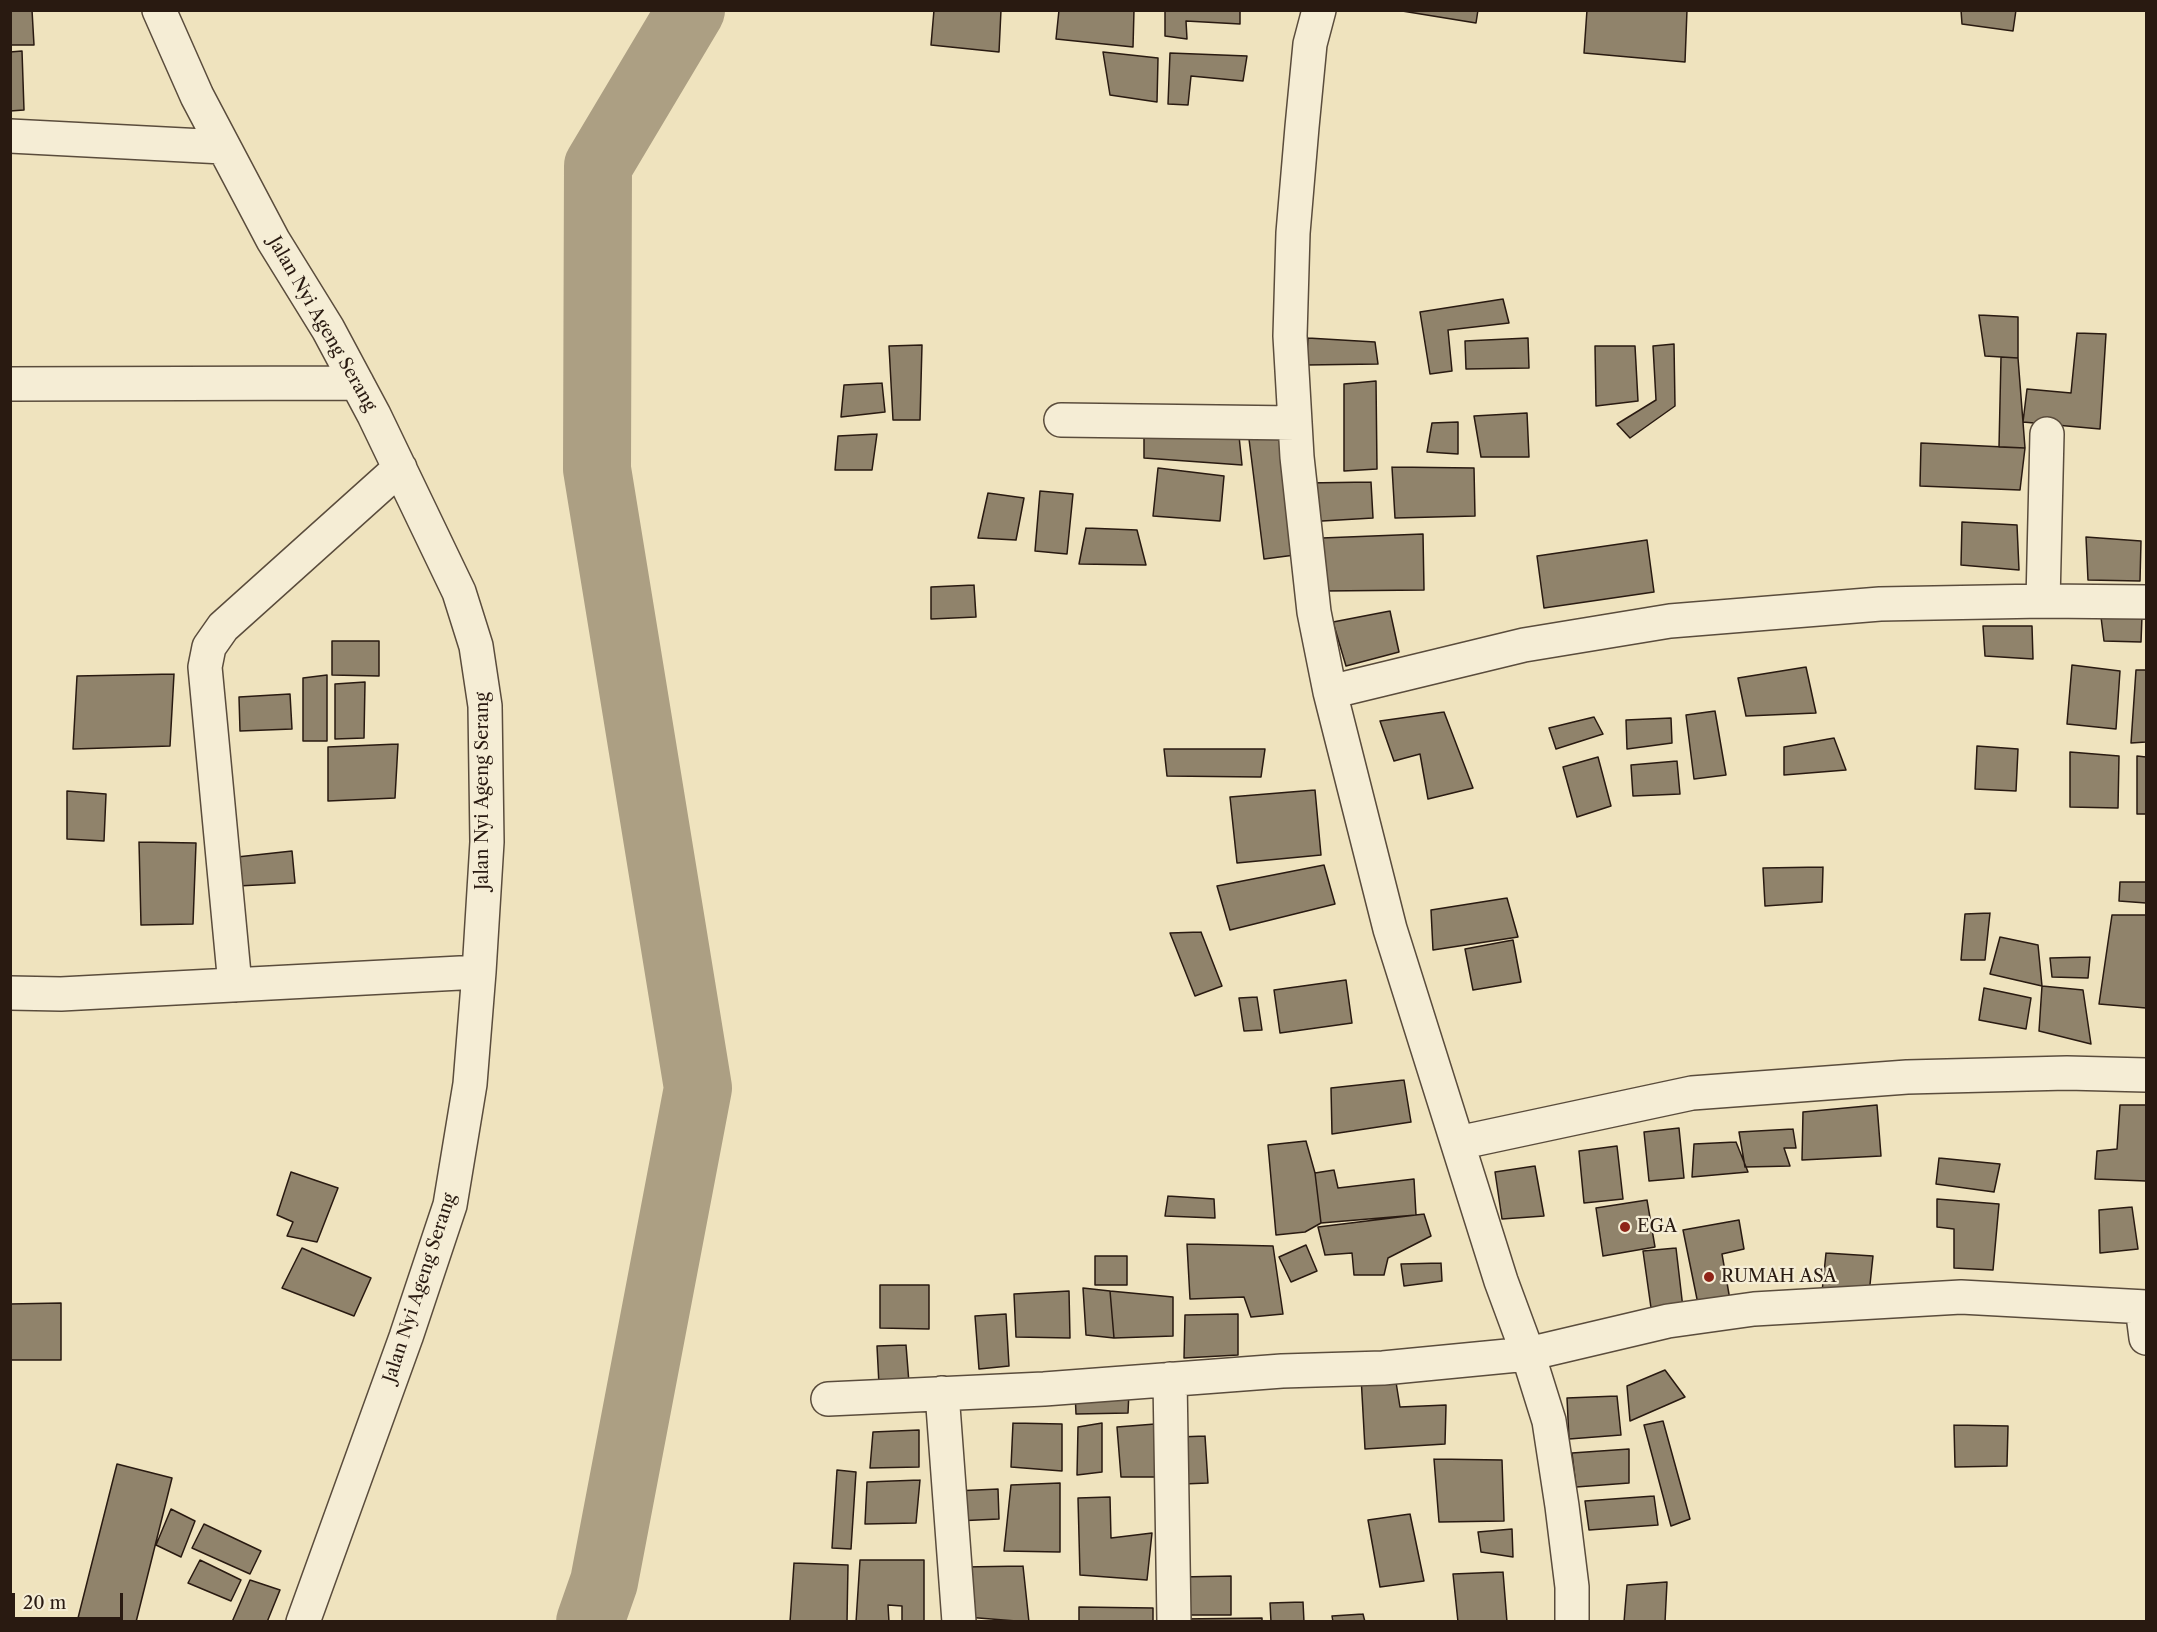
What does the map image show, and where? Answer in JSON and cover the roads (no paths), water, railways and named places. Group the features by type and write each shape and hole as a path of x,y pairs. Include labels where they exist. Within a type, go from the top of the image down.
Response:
{"street":[{"name":"Jalan Nyi Ageng Serang","path":"159,10 197,96 223,147 273,240 328,329 357,383 459,592 476,646 485,706 487,830 479,972 470,1084 450,1205 406,1337 303,1622"},
{"path":"1319,10 1310,44 1293,233 1290,336 1295,423 1314,612 1330,692 1390,928 1501,1281 1528,1354 1549,1421 1572,1587 1572,1622"},
{"path":"10,136 223,147"},
{"path":"10,384 357,383"},
{"path":"1061,420 1295,423"},
{"path":"2043,601 2047,434"},
{"path":"235,985 205,667 209,646 223,627 400,468"},
{"path":"1330,692 1524,645 1670,621 1880,604 2146,602"},
{"path":"10,993 61,994 479,972"},
{"path":"1458,1143 1692,1093 1907,1077 2067,1073 2146,1075"},
{"path":"828,1400 1044,1389 1282,1371 1383,1368 1528,1354 1668,1321 1754,1309 1961,1297 2145,1317"},
{"path":"1170,1379 1174,1622"},
{"path":"942,1394 959,1622"}],"waterway":[{"path":"590,1622 604,1582 698,1088 597,469 598,166 691,10"}],"place":[{"name":"EGA","path":"1625,1227"},
{"name":"RUMAH ASA","path":"1709,1277"}]}
